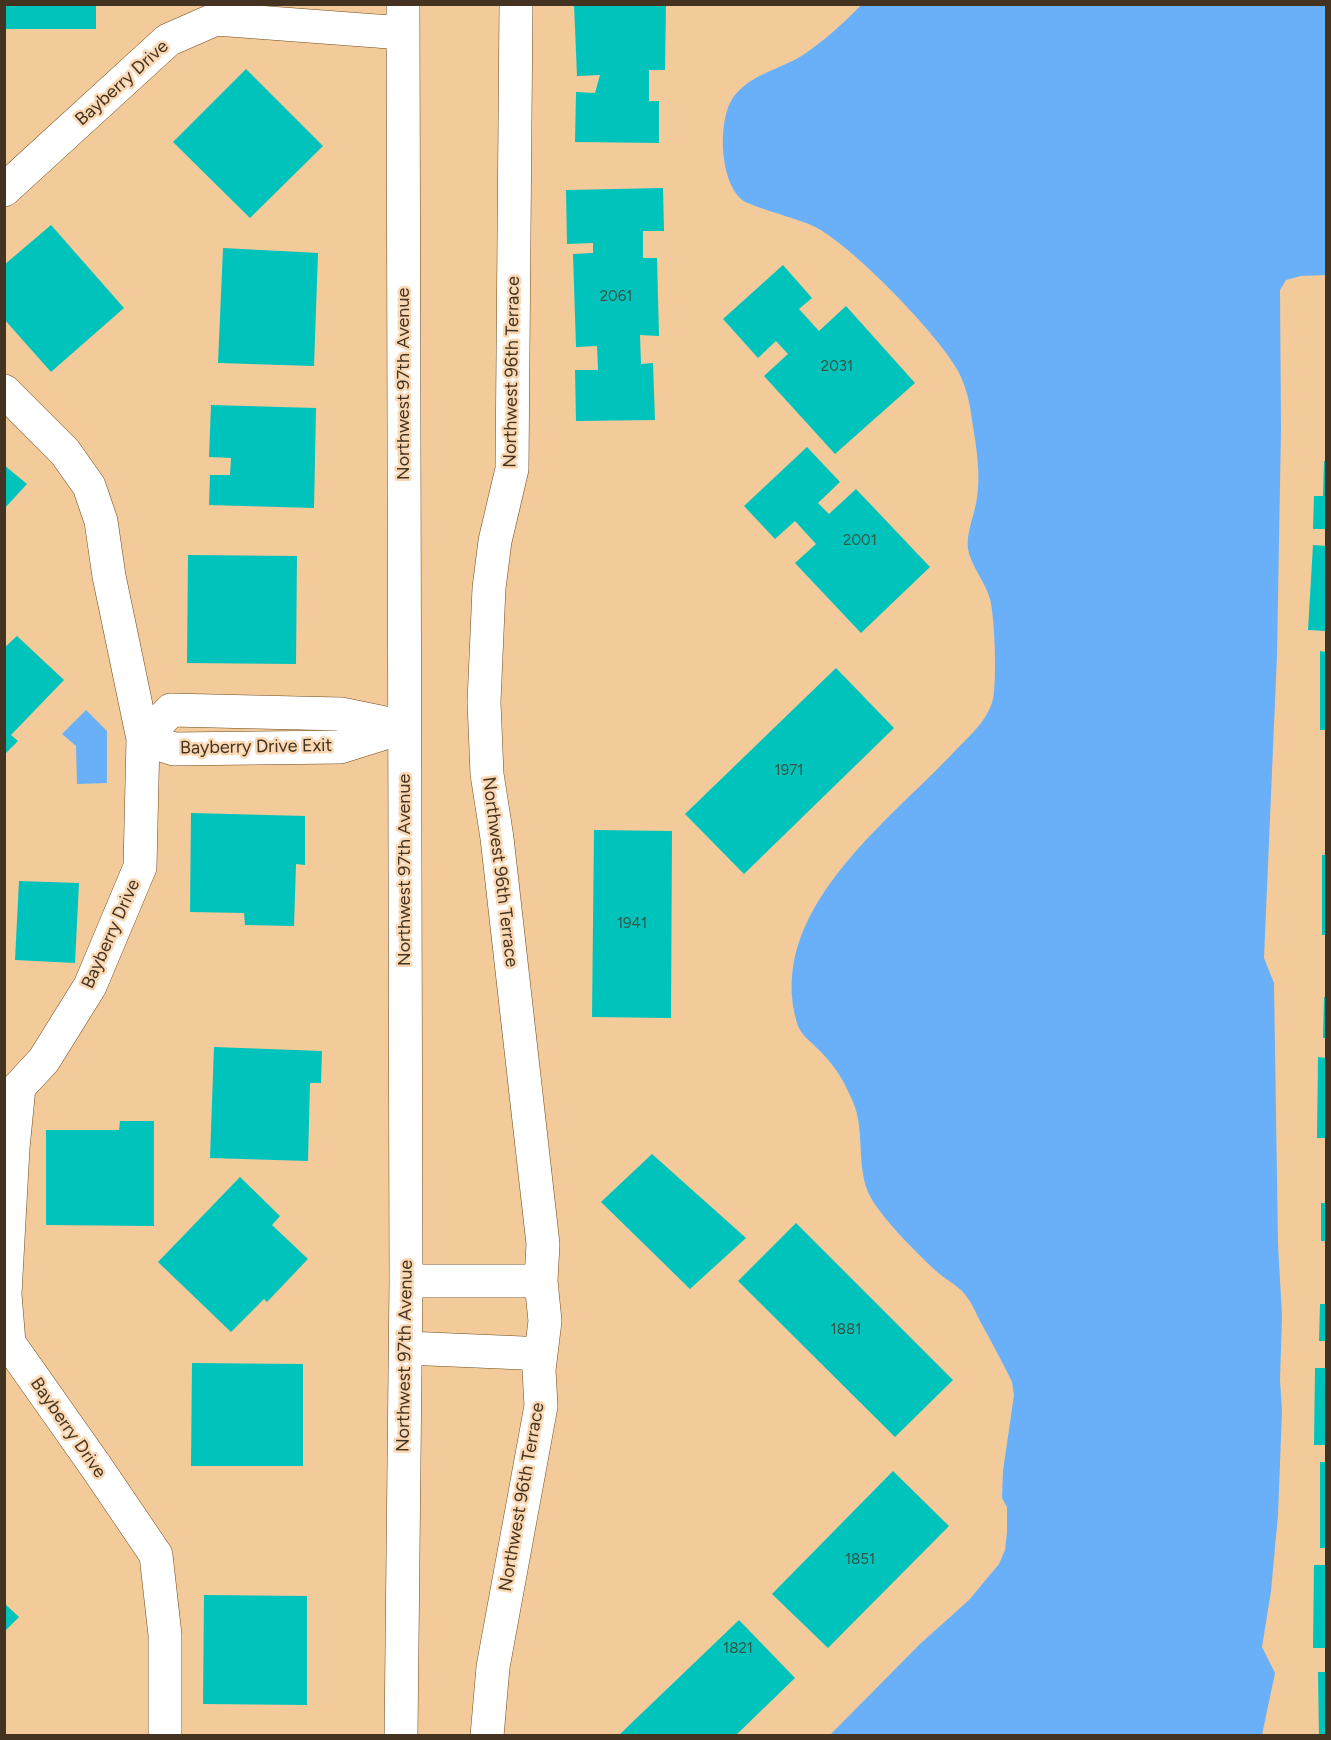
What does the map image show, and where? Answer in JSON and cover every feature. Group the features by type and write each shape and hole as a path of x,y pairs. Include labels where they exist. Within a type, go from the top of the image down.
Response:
{"street":[{"name":"Northwest 96th Terrace","path":"487,1736 492,1667 541,1406 540,1356 545,1321 541,1281 543,1244 497,838 487,774 484,702 489,588 495,541 512,469 516,4"},
{"name":"Bayberry Drive","path":"4,190 168,40 216,19 403,19"},
{"name":"Northwest 97th Avenue","path":"401,1736 406,1281 403,19"},
{"name":"Bayberry Drive","path":"4,391 65,452 89,486 101,521 109,576 143,739 140,867 90,986 44,1060 19,1087 13,1148 5,1294 9,1343 156,1555 165,1635 165,1736"},
{"path":"143,739 171,710 341,714 404,727"},
{"path":"406,1281 541,1281"},
{"path":"405,1348 523,1353 540,1356"}],"water":[{"path":"861,5 1326,5 1326,275 1301,276 1286,280 1280,290 1281,429 1277,655 1264,958 1274,983 1282,1411 1278,1515 1271,1591 1262,1647 1275,1673 1262,1735 830,1735 920,1644 969,1600 999,1564 1005,1550 1007,1533 1007,1507 1002,1498 1003,1471 1014,1395 1012,1382 967,1298 959,1288 938,1273 908,1243 880,1211 868,1192 855,1107 836,1070 800,1031 792,982 798,944 815,908 838,873 866,840 977,728 987,714 993,699 995,678 991,604 968,549 968,536 977,498 978,469 969,401 958,371 932,335 870,269 829,235 813,226 741,199 734,190 725,166 724,124 731,101 737,92 754,79 811,50 834,32"},
{"path":"86,710 107,731 107,783 77,784 76,746 62,734"}],"building":[{"path":"4,4 96,4 96,29 4,29"},
{"path":"574,4 666,4 665,70 649,70 649,101 659,101 659,143 575,142 576,92 595,93 600,75 577,76"},
{"path":"246,69 323,146 250,218 173,142"},
{"path":"663,188 664,231 643,231 643,258 657,258 659,336 640,335 641,364 653,363 655,420 576,421 575,370 598,370 597,346 576,347 573,254 593,253 593,243 567,244 566,190"},
{"path":"51,225 124,308 51,372 4,319 4,265"},
{"path":"223,248 318,253 314,366 218,363"},
{"path":"783,265 812,298 799,309 819,331 846,306 915,383 835,454 764,376 788,354 776,341 758,358 723,319"},
{"path":"211,405 316,408 314,508 209,505 210,475 230,475 231,458 209,457"},
{"path":"807,447 840,482 818,503 829,514 856,489 930,567 861,633 795,563 816,544 795,521 775,539 744,506"},
{"path":"1324,461 1326,461 1326,529 1313,529 1314,496 1323,496"},
{"path":"4,465 27,484 4,509"},
{"path":"1313,545 1326,546 1326,631 1308,630"},
{"path":"188,555 297,556 296,664 187,663"},
{"path":"17,636 64,680 11,735 18,741 4,755 4,648"},
{"path":"1320,651 1326,652 1326,730 1320,730"},
{"path":"836,668 894,728 744,874 685,814"},
{"path":"191,813 305,816 305,865 296,864 294,926 245,925 244,913 190,912"},
{"path":"594,830 672,831 671,1018 592,1017"},
{"path":"1322,855 1326,855 1326,935 1322,935"},
{"path":"19,881 79,883 75,963 15,960"},
{"path":"1324,997 1326,997 1326,1038 1323,1038"},
{"path":"214,1047 322,1051 321,1083 310,1083 308,1161 210,1158"},
{"path":"1318,1057 1326,1058 1326,1138 1317,1138"},
{"path":"120,1121 154,1121 154,1226 46,1225 46,1130 119,1130"},
{"path":"652,1154 746,1238 690,1289 601,1202"},
{"path":"240,1177 280,1216 272,1225 308,1259 267,1302 264,1299 231,1332 158,1262"},
{"path":"1321,1203 1326,1203 1326,1241 1321,1241"},
{"path":"796,1223 953,1380 895,1437 738,1281"},
{"path":"1320,1304 1326,1304 1326,1341 1319,1341"},
{"path":"192,1363 303,1364 303,1466 191,1466"},
{"path":"1315,1368 1326,1368 1326,1445 1314,1445"},
{"path":"1320,1462 1326,1462 1326,1548 1320,1548"},
{"path":"893,1471 949,1526 828,1648 772,1594"},
{"path":"1314,1565 1326,1565 1326,1648 1313,1648"},
{"path":"204,1595 307,1596 307,1705 203,1704"},
{"path":"4,1603 19,1617 4,1632"},
{"path":"739,1620 795,1678 735,1736 618,1736"},
{"path":"1318,1672 1326,1672 1326,1736 1319,1736"}]}
